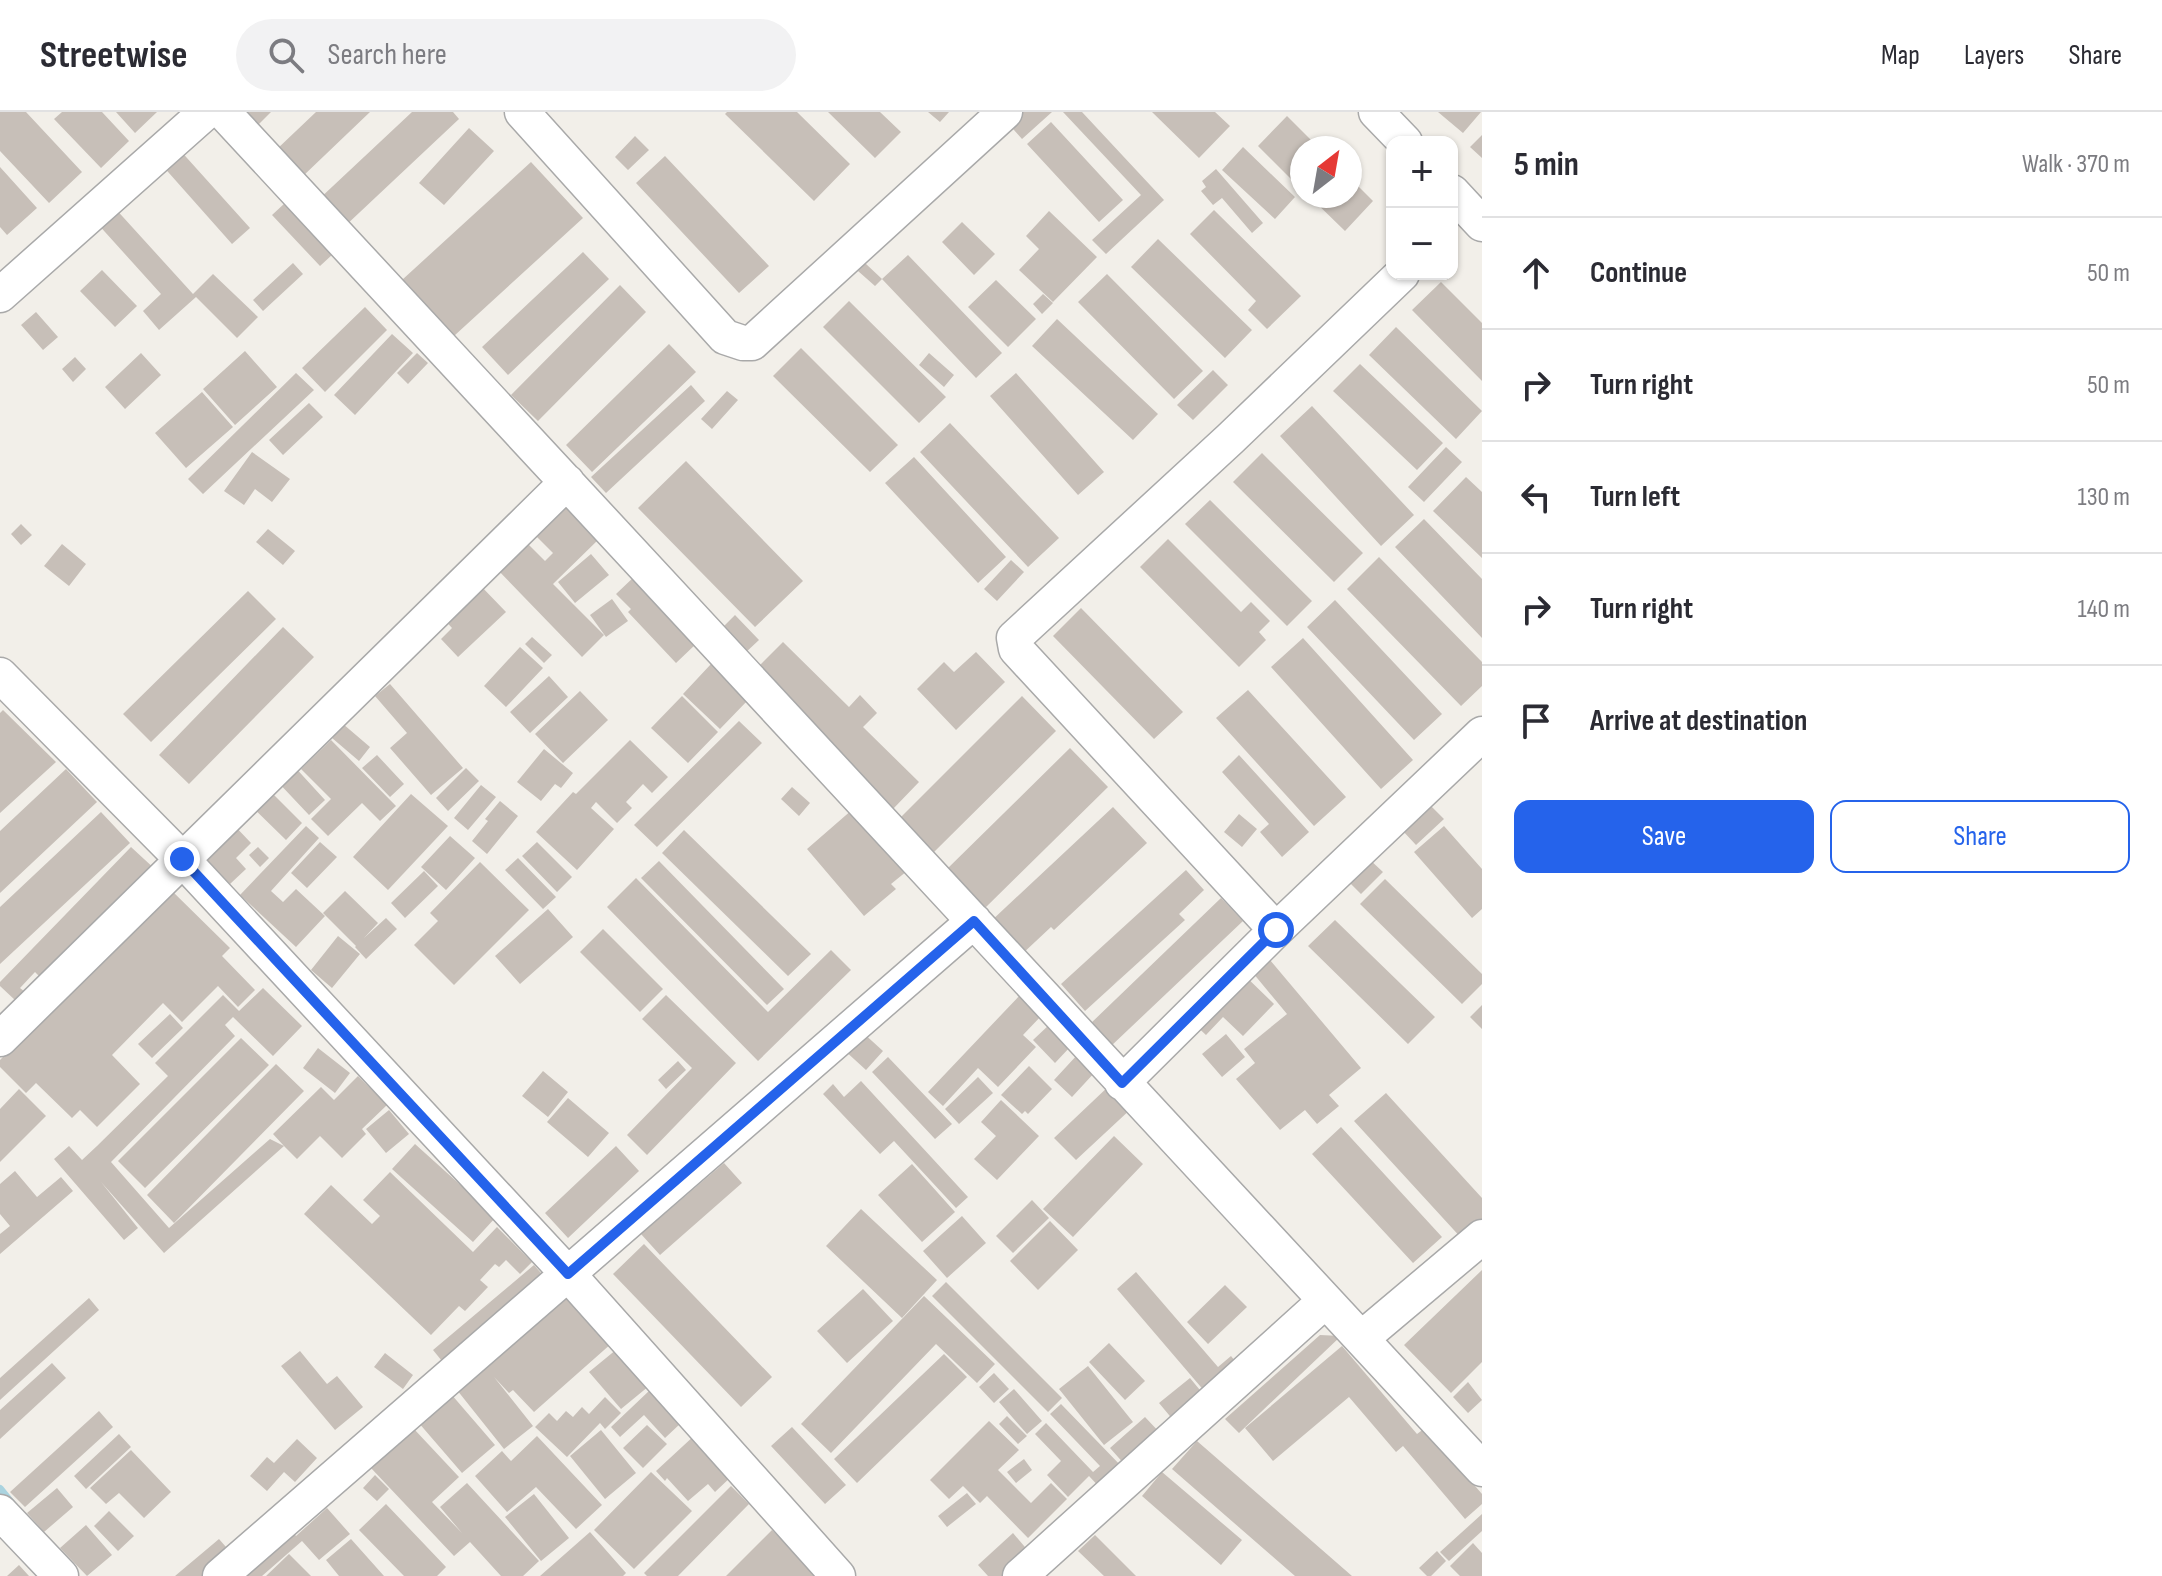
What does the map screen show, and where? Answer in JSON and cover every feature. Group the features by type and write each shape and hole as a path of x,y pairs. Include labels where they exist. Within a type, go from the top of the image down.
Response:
{"street":[{"path":"0,295 206,112"},
{"path":"223,112 1482,1469"},
{"path":"522,112 725,337 743,343 752,343 1005,112"},
{"path":"1376,112 1399,136"},
{"path":"1276,930 1016,649 1014,638 1230,439 1396,280"},
{"path":"0,1039 567,482"},
{"path":"0,675 182,859 568,1274 838,1576"},
{"path":"1122,1083 1276,930 1482,734"},
{"path":"220,1576 974,921"},
{"path":"1362,1338 1482,1237"},
{"path":"1020,1576 1325,1301"},
{"path":"0,1512 61,1576"}],"building":[{"path":"0,112 26,112 82,172 49,203 0,151"},
{"path":"62,112 102,112 129,141 101,168 54,119"},
{"path":"116,112 157,112 135,133"},
{"path":"237,112 271,112 254,129"},
{"path":"316,112 370,112 302,177 276,150"},
{"path":"412,112 453,112 459,119 343,228 317,201"},
{"path":"797,112 850,164 814,201 725,114"},
{"path":"828,112 880,112 901,132 875,158"},
{"path":"928,112 949,112 940,122"},
{"path":"1016,112 1052,112 1022,139 1006,121"},
{"path":"1063,112 1082,112 1164,200 1106,254 1092,240 1141,195"},
{"path":"1152,112 1215,112 1230,126 1199,158"},
{"path":"1438,112 1481,112 1463,133"},
{"path":"1287,116 1307,136 1290,136 1290,178 1258,146"},
{"path":"1051,122 1123,200 1099,222 1027,144"},
{"path":"469,128 494,151 444,205 419,183"},
{"path":"1482,135 1482,158 1470,147"},
{"path":"635,136 649,150 628,170 615,157"},
{"path":"1243,147 1290,192 1290,202 1275,219 1222,170"},
{"path":"178,148 250,228 232,244 161,164"},
{"path":"665,156 769,266 739,293 636,183"},
{"path":"531,162 583,218 454,336 402,280"},
{"path":"0,167 37,208 7,235 0,227"},
{"path":"1216,169 1263,223 1252,233 1222,198 1213,205 1201,191 1206,187 1202,181"},
{"path":"1362,190 1373,201 1345,231 1321,208 1362,208"},
{"path":"285,203 333,254 320,266 272,215"},
{"path":"113,206 193,294 213,274 258,317 237,338 196,297 159,330 143,311 161,294 96,222"},
{"path":"1214,210 1301,296 1267,329 1248,310 1256,301 1190,234"},
{"path":"1049,211 1097,257 1053,302 1019,270 1039,249 1026,236"},
{"path":"962,222 995,254 974,275 942,242"},
{"path":"1158,239 1252,330 1225,358 1131,267"},
{"path":"583,252 609,279 508,375 482,347"},
{"path":"908,255 1002,353 976,378 882,279"},
{"path":"293,263 303,274 263,311 253,300"},
{"path":"865,263 882,279 875,286 858,271"},
{"path":"102,270 137,306 115,327 80,291"},
{"path":"1107,274 1203,371 1174,399 1078,302"},
{"path":"996,280 1036,319 1008,347 968,307"},
{"path":"1441,282 1482,323 1482,381 1412,310"},
{"path":"620,285 646,312 538,421 511,395"},
{"path":"1043,294 1053,303 1042,314 1033,304"},
{"path":"849,301 946,397 919,423 823,327"},
{"path":"365,307 387,330 325,392 302,368"},
{"path":"36,312 58,337 43,350 21,325"},
{"path":"1057,319 1158,414 1133,440 1032,346"},
{"path":"1396,327 1482,411 1456,439 1369,355"},
{"path":"392,334 413,353 355,415 334,395"},
{"path":"669,344 696,372 592,472 566,445"},
{"path":"801,348 898,445 870,472 773,376"},
{"path":"245,351 277,387 235,425 203,389"},
{"path":"141,353 161,375 125,409 105,387"},
{"path":"417,353 428,363 408,384 397,373"},
{"path":"929,353 954,375 944,387 919,365"},
{"path":"75,357 86,369 73,382 62,369"},
{"path":"1360,364 1443,443 1417,470 1333,391"},
{"path":"1213,370 1228,385 1193,420 1177,405"},
{"path":"296,373 314,390 203,494 188,479"},
{"path":"1016,373 1104,472 1078,495 990,396"},
{"path":"691,385 705,401 606,493 591,477"},
{"path":"727,391 738,400 712,429 701,419"},
{"path":"202,392 233,427 186,468 155,433"},
{"path":"309,403 323,417 283,455 269,440"},
{"path":"1312,406 1414,515 1381,546 1280,436"},
{"path":"950,423 1059,538 1028,567 920,452"},
{"path":"1446,447 1462,462 1424,502 1408,487"},
{"path":"252,452 290,479 272,502 255,489 244,505 224,491"},
{"path":"1262,453 1363,553 1334,582 1233,482"},
{"path":"914,457 1006,557 978,583 885,483"},
{"path":"686,461 803,581 755,627 638,508"},
{"path":"1466,477 1482,492 1482,558 1433,511"},
{"path":"1210,500 1312,601 1287,626 1185,524"},
{"path":"565,503 600,538 553,584 604,635 582,657 495,567 523,539 545,561 553,553 534,534"},
{"path":"1424,519 1482,579 1482,638 1395,547"},
{"path":"21,524 32,535 21,545 11,534"},
{"path":"268,529 295,551 283,565 256,542"},
{"path":"1168,539 1241,612 1251,602 1270,621 1259,632 1266,640 1239,667 1140,567"},
{"path":"62,544 86,564 69,586 44,566"},
{"path":"591,554 609,575 575,603 558,582"},
{"path":"1379,557 1482,662 1482,686 1461,706 1347,589"},
{"path":"1011,560 1024,572 997,601 984,589"},
{"path":"636,575 697,643 676,663 628,612 631,609 616,594"},
{"path":"478,583 506,612 458,657 441,639 452,628 442,617"},
{"path":"248,591 276,619 151,742 123,714"},
{"path":"612,599 628,621 606,637 590,615"},
{"path":"1335,600 1442,714 1414,740 1307,627"},
{"path":"1081,608 1183,712 1154,739 1053,636"},
{"path":"735,615 759,640 744,654 720,630"},
{"path":"283,627 314,657 189,784 159,755"},
{"path":"532,637 552,655 544,663 525,644"},
{"path":"1303,638 1413,760 1381,789 1271,667"},
{"path":"783,642 849,707 860,695 877,713 863,727 919,782 893,809 754,671"},
{"path":"520,647 543,668 506,707 484,686"},
{"path":"976,652 1005,682 956,730 917,689 944,662 954,672"},
{"path":"711,664 749,699 720,729 683,694"},
{"path":"549,676 568,697 530,733 510,712"},
{"path":"390,684 463,768 431,795 390,748 407,733 375,696"},
{"path":"1248,690 1346,797 1314,826 1216,718"},
{"path":"580,691 608,720 563,763 535,734"},
{"path":"682,696 718,732 688,763 651,728"},
{"path":"1022,696 1056,731 934,852 900,818"},
{"path":"3,710 56,762 0,813 0,713"},
{"path":"336,718 370,747 359,761 325,732"},
{"path":"739,721 762,743 657,847 634,825"},
{"path":"331,740 396,806 380,821 362,803 328,836 311,819 331,799 301,769"},
{"path":"630,740 668,777 652,793 643,784 626,802 632,808 617,823 596,802 591,808 614,829 577,870 536,832 573,792 576,794"},
{"path":"1070,748 1108,787 984,909 946,870"},
{"path":"544,749 573,773 561,788 555,784 541,801 517,782"},
{"path":"377,755 404,784 390,797 362,768"},
{"path":"1239,755 1309,832 1282,857 1260,832 1269,824 1222,772"},
{"path":"292,764 325,800 309,815 275,779"},
{"path":"466,768 479,781 448,811 436,798"},
{"path":"66,769 97,802 0,893 0,831"},
{"path":"481,785 496,797 468,830 454,818"},
{"path":"266,787 302,823 286,840 249,804"},
{"path":"792,787 810,803 799,816 781,799"},
{"path":"411,794 448,826 388,890 353,857"},
{"path":"500,801 518,816 487,854 472,841"},
{"path":"1429,804 1444,819 1416,845 1402,830"},
{"path":"1113,807 1147,843 1054,930 1051,927 1020,956 989,923"},
{"path":"853,809 907,871 891,884 896,889 864,916 807,849"},
{"path":"101,812 130,843 0,964 0,907"},
{"path":"1239,814 1257,829 1242,847 1224,832"},
{"path":"232,823 251,843 236,858 246,869 230,884 200,853"},
{"path":"306,826 319,838 271,891 283,902 296,889 325,916 296,947 240,895"},
{"path":"1444,826 1482,869 1482,909 1472,918 1414,852"},
{"path":"684,830 811,954 788,976 662,853"},
{"path":"450,836 475,858 446,890 421,867"},
{"path":"320,842 337,857 307,888 291,873"},
{"path":"537,842 572,877 557,892 522,856"},
{"path":"131,847 157,871 47,984 35,972 20,988 25,992 16,1001 0,986 0,982"},
{"path":"258,847 269,858 260,867 249,855"},
{"path":"518,858 556,897 543,909 505,870"},
{"path":"1368,858 1383,872 1361,894 1347,880"},
{"path":"659,861 784,989 767,1005 641,878"},
{"path":"480,862 529,910 454,985 414,945 438,921 430,913"},
{"path":"1186,870 1204,890 1179,914 1185,920 1085,1011 1061,984"},
{"path":"424,871 438,886 405,918 391,903"},
{"path":"636,878 768,1012 831,950 851,970 758,1061 607,907"},
{"path":"1385,879 1482,974 1482,984 1462,1004 1360,904"},
{"path":"170,889 230,948 222,956 255,990 238,1007 218,986 182,1022 163,1003 112,1055 140,1084 97,1127 80,1110 72,1118 36,1083 26,1093 0,1067 0,1060"},
{"path":"345,891 378,923 364,938 386,918 397,929 366,959 323,913"},
{"path":"1221,898 1243,921 1110,1047 1089,1025"},
{"path":"548,909 573,937 520,984 495,956"},
{"path":"1335,920 1435,1017 1408,1044 1308,946"},
{"path":"603,929 663,989 640,1012 580,952"},
{"path":"338,936 360,954 332,988 311,970"},
{"path":"1264,953 1361,1068 1329,1095 1339,1106 1317,1124 1305,1110 1280,1130 1236,1079 1255,1063 1244,1049 1287,1014 1248,967"},
{"path":"1240,971 1274,1004 1243,1036 1223,1017 1206,1035 1191,1021"},
{"path":"263,988 302,1026 273,1056 233,1017 225,1025 235,1036 111,1162 169,1228 270,1139 284,1146 164,1253 101,1182 138,1228 124,1240 54,1159 69,1146 82,1160 97,1146 168,1076 155,1063 223,995 239,1011"},
{"path":"1021,994 1043,1014 1023,1035 1036,1047 998,1087 978,1068 943,1106 928,1092"},
{"path":"666,995 736,1063 647,1155 627,1135 692,1068 642,1019"},
{"path":"1482,1005 1482,1029 1470,1017"},
{"path":"170,1014 183,1028 152,1058 138,1044"},
{"path":"1050,1024 1071,1046 1055,1063 1033,1040"},
{"path":"861,1031 883,1051 866,1070 843,1049"},
{"path":"1226,1034 1245,1057 1222,1077 1202,1054"},
{"path":"241,1038 269,1065 145,1188 118,1161"},
{"path":"318,1048 350,1073 335,1093 303,1068"},
{"path":"1078,1054 1096,1071 1072,1097 1054,1080"},
{"path":"888,1057 952,1124 935,1139 872,1072"},
{"path":"678,1061 686,1070 666,1089 658,1080"},
{"path":"276,1064 304,1091 174,1223 147,1195"},
{"path":"1029,1066 1052,1089 1028,1114 1025,1111 1022,1114 1001,1095"},
{"path":"543,1071 568,1092 548,1117 522,1096"},
{"path":"358,1076 387,1105 362,1129 366,1134 342,1158 320,1136 297,1159 273,1134 321,1087 334,1100"},
{"path":"978,1077 993,1093 959,1124 945,1109"},
{"path":"861,1081 968,1197 956,1208 894,1141 880,1154 823,1094 833,1084 844,1097"},
{"path":"1111,1084 1133,1107 1076,1160 1054,1138"},
{"path":"19,1089 46,1116 0,1162 0,1109"},
{"path":"1386,1093 1482,1198 1482,1225 1464,1241 1354,1121"},
{"path":"568,1098 609,1133 588,1157 547,1122"},
{"path":"1001,1100 1039,1136 997,1180 974,1159 996,1136 981,1122"},
{"path":"389,1110 409,1134 386,1153 366,1129"},
{"path":"1341,1127 1442,1237 1413,1263 1312,1154"},
{"path":"1114,1136 1143,1164 1073,1237 1043,1209"},
{"path":"415,1144 496,1217 473,1242 392,1169"},
{"path":"616,1146 639,1171 568,1238 545,1213"},
{"path":"724,1163 742,1183 660,1255 641,1234"},
{"path":"912,1164 955,1212 922,1242 878,1195"},
{"path":"15,1171 37,1197 61,1177 73,1191 0,1254 0,1234 10,1226 0,1214 0,1184"},
{"path":"390,1172 473,1252 497,1227 532,1262 520,1274 506,1260 499,1267 495,1264 480,1280 488,1287 465,1311 459,1306 431,1335 304,1214 331,1185 372,1224 380,1216 363,1200"},
{"path":"1032,1200 1049,1218 1013,1253 996,1236"},
{"path":"861,1209 937,1280 902,1318 826,1246"},
{"path":"962,1216 986,1243 947,1278 923,1251"},
{"path":"1050,1221 1078,1250 1038,1290 1010,1261"},
{"path":"644,1244 772,1377 741,1407 613,1274"},
{"path":"534,1265 548,1281 446,1366 433,1350"},
{"path":"1482,1270 1482,1362 1451,1393 1404,1345"},
{"path":"1136,1272 1218,1367 1231,1356 1239,1366 1206,1393 1117,1289"},
{"path":"946,1282 1062,1398 1048,1412 932,1296"},
{"path":"1225,1285 1247,1307 1208,1344 1187,1322"},
{"path":"863,1289 893,1321 847,1363 817,1331"},
{"path":"566,1294 612,1343 534,1412 513,1390 509,1393 494,1377 533,1426 504,1449 457,1390"},
{"path":"924,1296 995,1364 977,1383 936,1344 831,1453 801,1424"},
{"path":"89,1298 99,1310 0,1400 0,1378"},
{"path":"1320,1335 1341,1336 1239,1433 1225,1419"},
{"path":"1109,1343 1145,1381 1125,1400 1089,1362"},
{"path":"1342,1346 1417,1434 1425,1428 1482,1494 1482,1504 1465,1519 1403,1446 1396,1452 1349,1397 1273,1461 1245,1428"},
{"path":"617,1349 649,1386 621,1409 589,1372"},
{"path":"300,1351 327,1384 337,1376 363,1407 335,1430 281,1366"},
{"path":"385,1353 413,1375 403,1389 374,1367"},
{"path":"944,1354 967,1377 857,1483 834,1459"},
{"path":"52,1363 66,1378 0,1439 0,1410"},
{"path":"1088,1366 1133,1422 1104,1445 1059,1389"},
{"path":"994,1373 1009,1389 994,1403 979,1387"},
{"path":"1190,1378 1204,1395 1174,1421 1159,1403"},
{"path":"1468,1382 1482,1400 1468,1413 1453,1397"},
{"path":"1014,1389 1042,1421 1027,1434 999,1402"},
{"path":"650,1390 681,1423 665,1438 644,1415 620,1437 611,1427"},
{"path":"451,1394 495,1445 462,1473 418,1422"},
{"path":"605,1397 621,1413 605,1429 600,1423 567,1457 535,1427 549,1413 557,1421 566,1411 573,1417 582,1407 589,1414"},
{"path":"1061,1404 1125,1470 1103,1491 1089,1476 1068,1497 1047,1475 1061,1461 1035,1434 1046,1423 1093,1472 1100,1466 1050,1414"},
{"path":"99,1411 113,1427 25,1507 10,1492"},
{"path":"1007,1416 1027,1436 1018,1444 999,1424"},
{"path":"1145,1417 1162,1435 1126,1466 1110,1448"},
{"path":"989,1421 1019,1450 998,1470 1031,1503 1051,1483 1067,1499 1028,1538 987,1496 980,1503 963,1486 949,1499 930,1480"},
{"path":"647,1425 667,1444 643,1468 623,1448"},
{"path":"792,1427 846,1485 825,1504 771,1446"},
{"path":"414,1429 459,1477 432,1502 462,1533 440,1507 467,1483 539,1561 523,1576 501,1576 470,1542 454,1556 371,1468"},
{"path":"601,1430 636,1473 605,1499 570,1456"},
{"path":"119,1434 131,1447 86,1489 74,1476"},
{"path":"696,1434 733,1475 715,1492 708,1484 688,1501 667,1478 665,1481 656,1471"},
{"path":"537,1436 602,1505 576,1529 536,1487 507,1512 475,1476 502,1451 511,1461"},
{"path":"297,1439 317,1458 295,1482 284,1472 267,1491 250,1476 267,1457 274,1463"},
{"path":"1197,1441 1352,1576 1295,1576 1172,1469"},
{"path":"131,1450 171,1492 144,1518 119,1493 106,1504 90,1488"},
{"path":"1024,1459 1032,1470 1016,1483 1007,1472"},
{"path":"651,1472 692,1511 634,1569 594,1530"},
{"path":"1162,1472 1242,1540 1221,1565 1142,1496"},
{"path":"375,1475 389,1489 377,1501 363,1488"},
{"path":"731,1486 749,1504 678,1576 647,1576 644,1573"},
{"path":"57,1488 73,1507 44,1532 27,1513"},
{"path":"967,1493 976,1504 947,1527 938,1516"},
{"path":"534,1494 569,1538 541,1561 505,1517"},
{"path":"386,1504 446,1567 437,1576 404,1576 359,1530"},
{"path":"327,1508 350,1534 319,1560 302,1541 262,1576 239,1576 292,1531 296,1536"},
{"path":"109,1511 134,1536 118,1551 94,1526"},
{"path":"1482,1514 1482,1531 1449,1561 1440,1552"},
{"path":"86,1525 112,1555 87,1576 60,1548"},
{"path":"772,1530 818,1576 726,1576"},
{"path":"590,1532 626,1573 623,1576 540,1576"},
{"path":"1013,1533 1030,1553 1005,1576 988,1576 978,1565"},
{"path":"1095,1535 1136,1576 1104,1576 1078,1551"},
{"path":"219,1539 233,1555 207,1576 175,1576"},
{"path":"351,1539 384,1576 339,1576 326,1560"},
{"path":"1473,1543 1482,1553 1482,1576 1460,1576 1450,1566"},
{"path":"1437,1551 1446,1561 1431,1576 1427,1576 1419,1568"},
{"path":"289,1554 311,1576 266,1576"},
{"path":"19,1565 29,1576 7,1576"}],"waterway":[{"path":"0,1489 12,1504"}],"route":[{"path":"182,859 568,1274 974,921 1122,1083 1276,930"}]}
